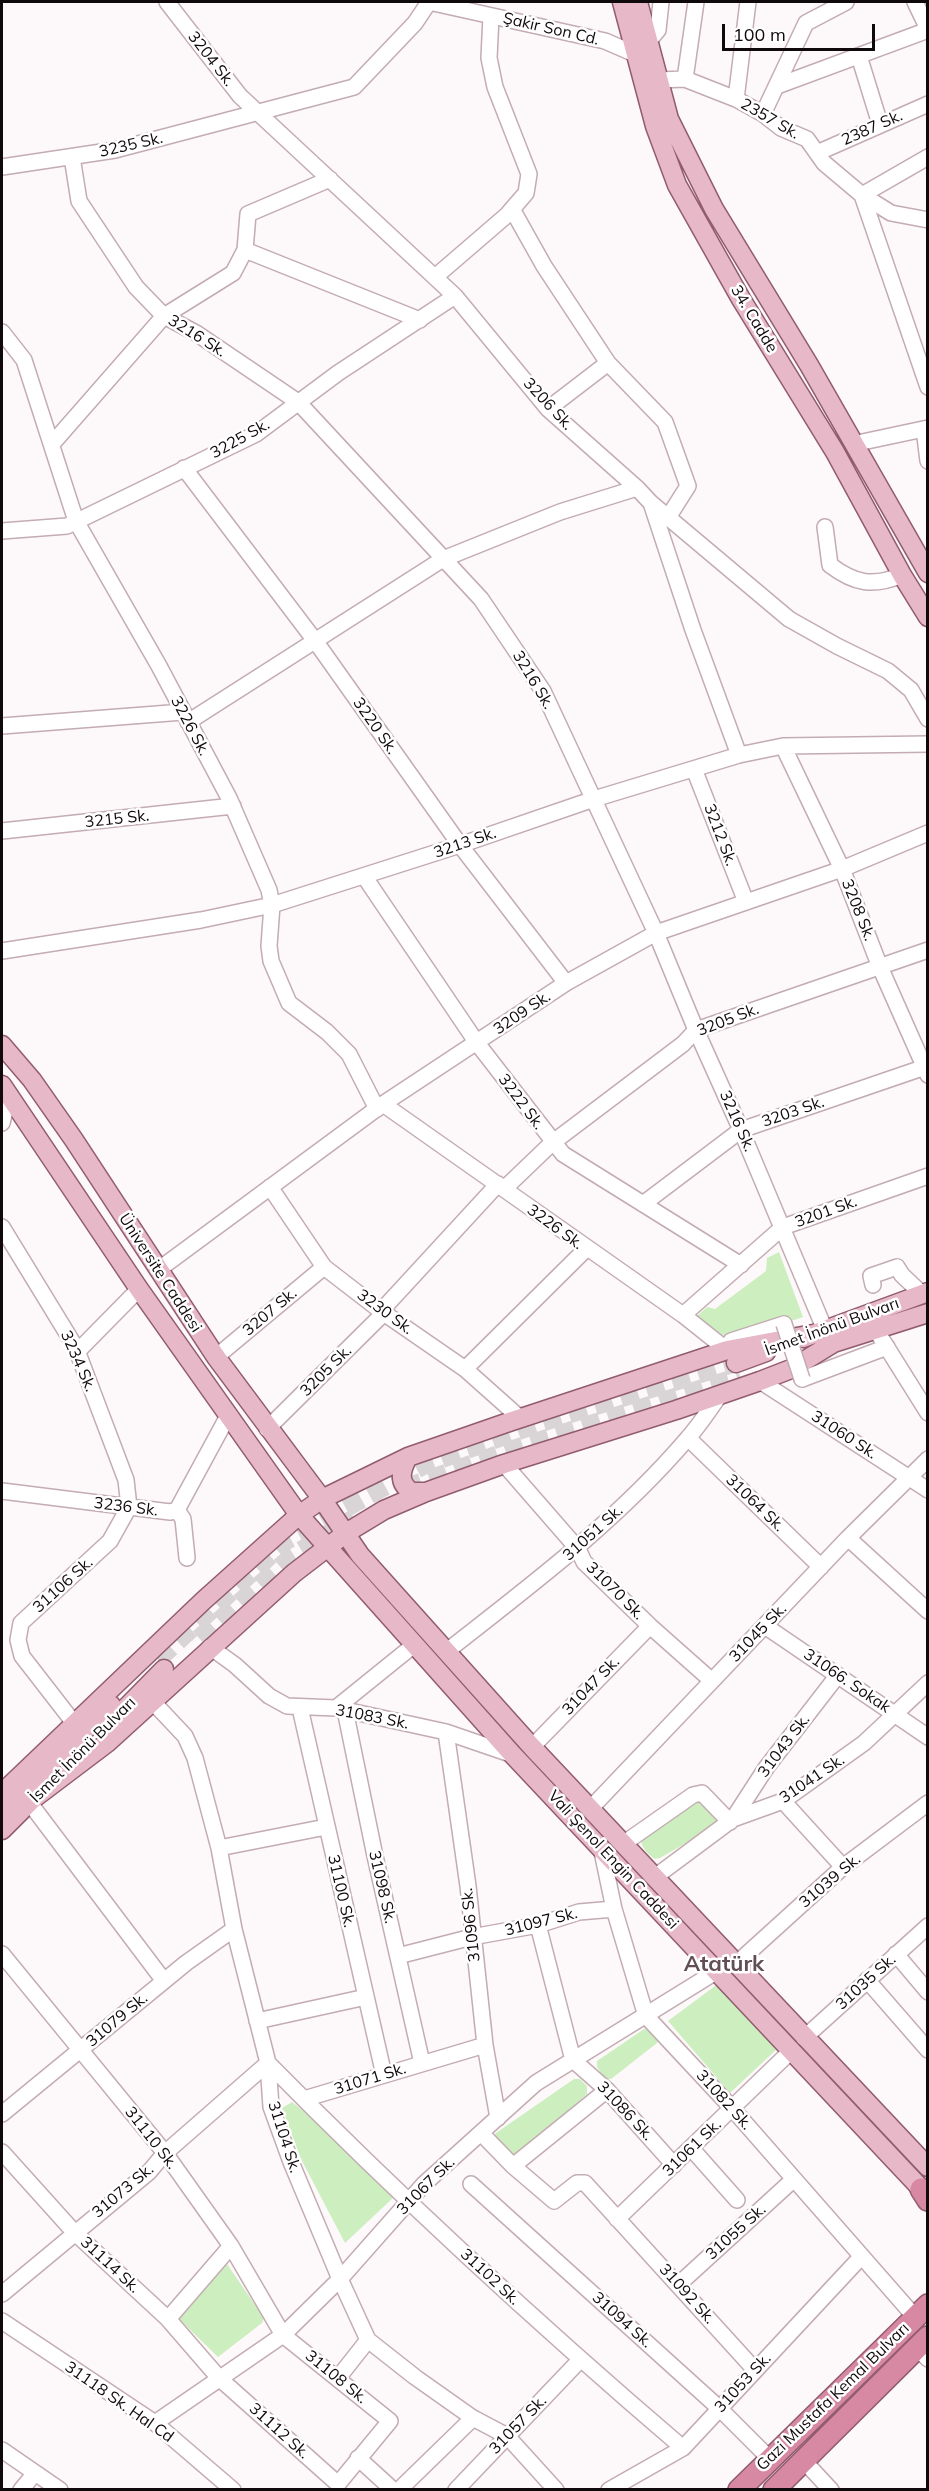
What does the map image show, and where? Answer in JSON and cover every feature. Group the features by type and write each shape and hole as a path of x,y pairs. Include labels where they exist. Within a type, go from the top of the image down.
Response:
{"highway":[{"name":"Gazi Mustafa Kemal Bulvarı","path":"739,2490 921,2311"},
{"name":"Gazi Mustafa Kemal Bulvarı","path":"774,2490 924,2348"}],"main road":[{"name":"34. Cadde","path":"622,2 655,126 677,185 741,299 835,452 927,617"},
{"name":"34. Cadde","path":"638,2 669,119 714,209 854,444 927,573"},
{"name":"Üniversite Caddesi","path":"2,1045 32,1080 74,1140 216,1357 346,1533"},
{"name":"Üniversite Caddesi","path":"5,1090 139,1289 299,1515 327,1548"},
{"name":"İsmet İnönü Bulvarı","path":"825,1335 878,1310 925,1293"},
{"name":"İsmet İnönü Bulvarı","path":"2,1793 203,1601 299,1515 322,1499 408,1457 520,1418 733,1357 825,1335 876,1329 927,1313"},
{"path":"29,1802 107,1743 294,1573 346,1533 384,1510 504,1464 720,1395 791,1369 825,1335"},
{"path":"408,1457 401,1473 403,1482 412,1492 426,1492"},
{"name":"Vali Şenol Engin Caddesi","path":"346,1533 360,1555 532,1747 927,2167"},
{"name":"Vali Şenol Engin Caddesi","path":"327,1548 513,1755 925,2195"},
{"name":"İsmet İnönü Bulvarı","path":"2,1809 161,1665 2,1830"}],"street":[{"name":"3204 Sk.","path":"166,2 240,96 259,113"},
{"name":"3235 Sk.","path":"2,167 115,150 354,87 415,23 429,2"},
{"name":"Şakir Son Cd.","path":"429,2 605,41 635,54"},
{"path":"647,38 653,36 658,30 661,2"},
{"path":"685,80 696,2"},
{"path":"736,99 748,2"},
{"path":"763,114 806,23 830,5 846,2"},
{"path":"777,86 927,30 915,2"},
{"path":"435,278 512,209 526,193 529,174 495,87 489,58 491,16"},
{"path":"859,56 880,124"},
{"name":"2357 Sk.","path":"658,80 685,80 736,99 763,114 781,128 807,139 824,163 862,195 891,213 927,221"},
{"name":"2387 Sk.","path":"817,153 927,104"},
{"name":"3206 Sk.","path":"259,113 455,296 548,409 651,503 693,630 739,755"},
{"name":"3216 Sk.","path":"72,157 79,201 136,287 165,316 196,333 298,402 482,599 543,691 656,933 783,1227 825,1335"},
{"path":"927,157 862,195 927,387"},
{"path":"52,444 165,316 232,273 245,250 248,214 330,179"},
{"path":"512,209 544,266 608,363 664,422 688,486 669,516"},
{"path":"245,250 420,320"},
{"name":"3225 Sk.","path":"2,531 67,526 256,434 338,373 455,296"},
{"name":"3226 Sk.","path":"2,332 24,360 76,521 233,806 269,890 272,905 269,946 272,961 289,1003 327,1032 348,1054 380,1106 501,1187 683,1316 733,1357"},
{"path":"548,409 608,363"},
{"path":"854,444 926,429 927,461"},
{"name":"3220 Sk.","path":"184,468 316,642 460,845 566,983"},
{"path":"2,726 186,717 316,642 443,559 560,512 637,488"},
{"path":"651,503 789,619 888,671 911,690 927,719"},
{"path":"825,527 830,565 843,575 860,582 883,583 902,575"},
{"name":"3213 Sk.","path":"2,951 201,920 272,905 594,799 739,755 783,746 927,744"},
{"name":"3208 Sk.","path":"783,746 842,869 880,967 926,1070"},
{"name":"3212 Sk.","path":"694,769 746,902"},
{"name":"3215 Sk.","path":"2,831 233,806"},
{"name":"3209 Sk.","path":"158,1270 380,1106 566,983 656,933 842,869 927,833"},
{"name":"3222 Sk.","path":"364,876 477,1043 552,1143 563,1154 741,1265"},
{"name":"3205 Sk.","path":"267,1429 383,1312 501,1187 552,1143 683,1044 696,1030 927,950"},
{"name":"3203 Sk.","path":"643,1204 741,1130 926,1070"},
{"path":"2,1124 5,1090"},
{"name":"3201 Sk.","path":"683,1316 783,1227 927,1176"},
{"name":"3230 Sk.","path":"270,1187 324,1267 383,1312 465,1369 520,1418"},
{"name":"3234 Sk.","path":"2,1227 32,1273 77,1352 126,1480 129,1507"},
{"path":"465,1369 586,1249"},
{"name":"3207 Sk.","path":"216,1357 324,1267"},
{"path":"878,1310 873,1285 902,1275 925,1293"},
{"path":"77,1352 139,1289"},
{"path":"733,1357 784,1323 802,1380 887,1347"},
{"path":"876,1329 927,1413"},
{"name":"31060 Sk.","path":"760,1381 927,1490"},
{"name":"31051 Sk.","path":"447,1651 578,1549 633,1497 688,1438 720,1395"},
{"name":"3236 Sk.","path":"2,1491 170,1512 177,1510 229,1414"},
{"name":"31064 Sk.","path":"688,1438 821,1568"},
{"name":"31045 Sk.","path":"590,1809 848,1538 927,1460"},
{"name":"31070 Sk.","path":"504,1464 578,1549 584,1562 650,1626 712,1681"},
{"name":"31106 Sk.","path":"74,1723 22,1656 18,1640 21,1623 110,1541 129,1507"},
{"path":"177,1510 183,1519 187,1558"},
{"path":"848,1538 927,1611"},
{"name":"31047 Sk.","path":"532,1747 650,1626"},
{"name":"31066. Sokak","path":"765,1626 927,1737"},
{"path":"341,1709 414,1645"},
{"name":"31083 Sk.","path":"210,1647 235,1665 269,1696 287,1706 341,1709 446,1732 513,1755"},
{"name":"31043 Sk.","path":"732,1820 766,1768 838,1675"},
{"name":"31041 Sk.","path":"655,1877 732,1820 783,1801 864,1743 927,1683"},
{"name":"31104 Sk.","path":"152,1701 185,1736 195,1758 219,1848 234,1929 268,2063 271,2107 291,2162 340,2279 369,2340 415,2377 473,2418 507,2436 556,2490"},
{"name":"31100 Sk.","path":"300,1708 384,2074"},
{"name":"31098 Sk.","path":"341,1709 422,2063"},
{"name":"31096 Sk.","path":"446,1732 468,1887 485,2045 498,2118"},
{"path":"623,1844 693,1795 702,1793 732,1820"},
{"path":"783,1801 843,1867"},
{"path":"29,1802 164,1981"},
{"name":"31039 Sk.","path":"736,1964 843,1867 927,1803"},
{"path":"219,1848 326,1827"},
{"name":"31082 Sk.","path":"601,1847 615,1909 646,2016 730,2107 861,2257 921,2311"},
{"name":"31097 Sk.","path":"398,1956 472,1937 538,1925 579,1912 615,1909"},
{"path":"538,1925 573,2060"},
{"name":"31035 Sk.","path":"804,2038 927,1926"},
{"name":"31079 Sk.","path":"2,2114 164,1981 234,1929"},
{"name":"31110 Sk.","path":"2,1954 165,2153 231,2246 283,2335"},
{"path":"896,1954 927,1992"},
{"name":"31067 Sk.","path":"155,2423 283,2335 340,2279 424,2184 536,2084 717,1971"},
{"path":"867,1980 927,2050"},
{"path":"257,2021 366,1997"},
{"name":"31071 Sk.","path":"304,2099 485,2045"},
{"name":"31061 Sk.","path":"617,2219 726,2115 730,2107 791,2051"},
{"name":"31086 Sk.","path":"573,2060 607,2090 674,2165"},
{"path":"268,2063 304,2099"},
{"name":"31073 Sk.","path":"2,2294 149,2172 165,2153 268,2063"},
{"path":"513,2166 607,2090"},
{"name":"31102 Sk.","path":"304,2099 408,2202 580,2360 683,2448"},
{"path":"481,2133 513,2166 554,2201 577,2183 585,2184 617,2219"},
{"path":"691,2148 737,2200"},
{"name":"31114 Sk.","path":"2,2152 74,2232 168,2319 219,2378"},
{"name":"31055 Sk.","path":"679,2284 794,2179"},
{"name":"31094 Sk.","path":"471,2184 719,2408 770,2458"},
{"name":"31092 Sk.","path":"617,2219 679,2284 755,2370"},
{"path":"168,2319 231,2246"},
{"name":"31053 Sk.","path":"609,2490 683,2448 861,2257"},
{"name":"31118 Sk. Hal Cd","path":"2,2321 27,2340 155,2423 233,2490"},
{"name":"31108 Sk.","path":"283,2335 390,2421 358,2458"},
{"path":"338,2378 369,2340"},
{"name":"31057 Sk.","path":"456,2490 580,2360"},
{"name":"31112 Sk.","path":"219,2378 338,2484 358,2458"},
{"path":"399,2490 473,2418"},
{"path":"2,2450 60,2490"},
{"path":"358,2458 393,2490"},
{"path":"804,2461 831,2490"},
{"path":"21,2490 35,2473"}],"green space":[{"path":"779,1252 803,1317 731,1341 697,1316 707,1307 715,1309 766,1271 767,1258"},
{"path":"700,1801 719,1820 717,1825 660,1858 655,1859 650,1855 643,1847 641,1838"},
{"path":"719,1983 778,2048 730,2093 668,2021"},
{"path":"650,2028 658,2036 657,2043 611,2079 605,2079 597,2067 597,2061 644,2029"},
{"path":"574,2079 580,2079 587,2086 587,2094 517,2156 511,2156 494,2136 496,2133"},
{"path":"292,2102 328,2130 394,2197 345,2243 301,2159 282,2108"},
{"path":"227,2264 264,2318 262,2323 218,2357 179,2319"}],"tunnel":[{"path":"158,1660 286,1541 423,1466 541,1423 736,1363"},
{"path":"404,1488 507,1451 740,1376"},
{"path":"199,1638 293,1555 354,1518"}],"district":[{"name":"Atatürk","path":"724,1964"}]}
